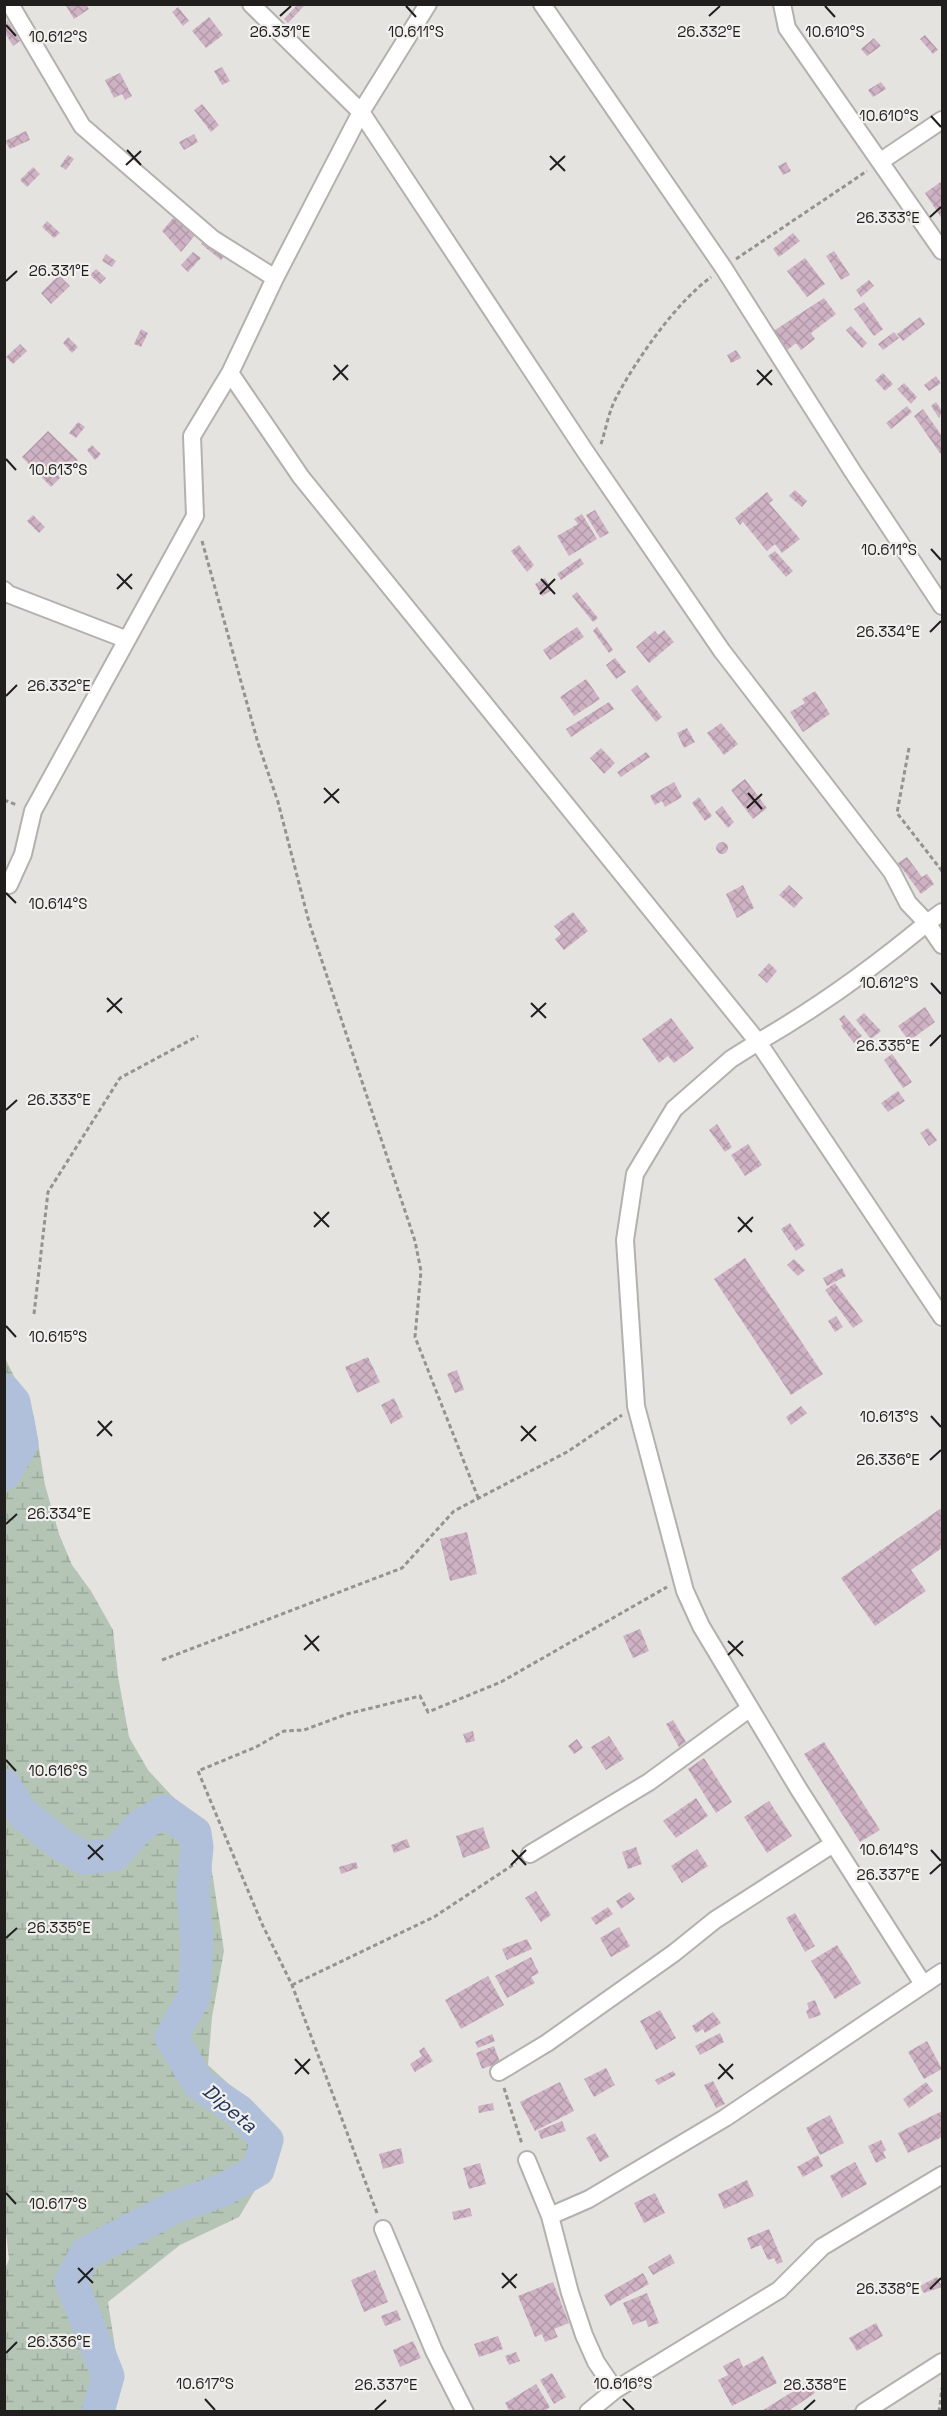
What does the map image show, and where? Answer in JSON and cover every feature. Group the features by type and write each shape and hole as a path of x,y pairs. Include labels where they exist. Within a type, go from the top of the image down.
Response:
{"street":[{"path":"9,4 82,126 213,239 275,279"},
{"path":"251,4 362,112 594,465 722,651 892,872 909,903 927,922 942,945"},
{"path":"9,885 23,854 33,811 99,695 125,639 195,516 192,436 230,373 275,279 362,112 428,4"},
{"path":"542,4 723,267 853,472 942,606"},
{"path":"782,4 787,28 942,251"},
{"path":"881,161 942,120"},
{"path":"230,373 301,477 758,1042 942,1317"},
{"path":"4,590 8,594 125,639"},
{"path":"923,1984 749,1709 701,1626 682,1578 636,1406 625,1240 635,1174 674,1109 731,1059 802,1017 875,966 942,912"},
{"path":"530,1854 649,1782 749,1709"},
{"path":"499,2072 547,2043 674,1953 715,1920 833,1844"},
{"path":"550,2216 589,2199 725,2118 942,1972"},
{"path":"527,2160 550,2216 570,2293 584,2335 596,2362 615,2390"},
{"path":"588,2412 615,2390 779,2290 822,2247 942,2175"},
{"path":"383,2229 434,2351 465,2412"},
{"path":"864,2412 942,2362"}],"path":[{"path":"594,465 616,397 646,352 697,287 723,267 881,161"},
{"path":"195,516 258,743 278,802 309,922 414,1241 421,1271 415,1337 479,1500"},
{"path":"909,748 897,813 942,871"},
{"path":"34,1314 48,1192 120,1078 198,1036"},
{"path":"162,1660 402,1568 454,1511 479,1500 567,1452 636,1406"},
{"path":"383,2229 292,1985 262,1924 198,1772 256,1747 284,1731 304,1730 347,1714 420,1696 428,1712 501,1682 682,1578"},
{"path":"292,1985 434,1917 530,1854"},
{"path":"499,2072 527,2160"},
{"path":"939,2412 942,2388"}],"green space":[{"path":"5,1358 34,1417 45,1485 59,1534 72,1565 91,1591 113,1630 118,1676 129,1737 148,1770 172,1796 205,1825 224,1951 212,2017 208,2065 269,2121 282,2145 239,2217 180,2245 108,2302 118,2367 112,2411 5,2411 4,2272 9,2259 4,2216"}],"building":[{"path":"65,4 86,4 89,9 74,19"},
{"path":"298,4 304,6 288,23 284,19"},
{"path":"178,7 189,21 183,26 172,12"},
{"path":"209,17 223,35 206,48 192,31"},
{"path":"7,20 20,41 13,46 5,33"},
{"path":"925,35 938,50 933,54 920,39"},
{"path":"874,38 881,46 867,56 861,49"},
{"path":"222,67 230,81 222,85 214,71"},
{"path":"120,73 132,96 125,100 122,94 114,98 105,80"},
{"path":"881,82 886,89 873,97 868,90"},
{"path":"202,104 219,125 211,132 194,110"},
{"path":"26,131 30,140 10,149 5,141"},
{"path":"194,134 198,142 184,150 179,142"},
{"path":"68,155 74,159 66,170 60,166"},
{"path":"786,162 791,171 783,175 778,166"},
{"path":"33,167 40,174 27,187 20,180"},
{"path":"942,181 942,219 925,193"},
{"path":"175,216 196,234 181,252 162,231"},
{"path":"47,221 60,233 54,238 42,227"},
{"path":"793,233 800,241 779,257 773,249"},
{"path":"206,238 226,253 221,260 201,244"},
{"path":"834,251 850,275 841,280 826,256"},
{"path":"193,252 201,258 188,272 181,265"},
{"path":"106,254 116,261 112,267 102,261"},
{"path":"805,258 825,284 807,297 787,271"},
{"path":"96,269 106,278 100,284 90,275"},
{"path":"59,275 70,286 51,304 41,293"},
{"path":"869,280 874,286 861,297 856,290"},
{"path":"824,298 836,314 811,333 815,339 801,350 796,343 786,351 772,332"},
{"path":"864,302 883,329 874,336 854,309"},
{"path":"920,317 925,324 903,341 897,334"},
{"path":"851,326 867,343 862,348 846,330"},
{"path":"141,329 148,333 141,347 134,344"},
{"path":"894,332 899,338 883,350 878,344"},
{"path":"68,337 78,347 72,353 63,343"},
{"path":"20,344 27,351 13,364 6,357"},
{"path":"736,350 741,358 731,363 727,355"},
{"path":"883,373 893,384 885,391 875,380"},
{"path":"936,376 941,383 929,391 924,385"},
{"path":"904,383 917,397 911,404 897,389"},
{"path":"936,402 942,411 939,418 931,406"},
{"path":"907,406 912,412 891,429 886,423"},
{"path":"923,409 942,436 942,456 914,416"},
{"path":"78,422 85,427 76,438 69,433"},
{"path":"48,431 78,460 51,487 22,457"},
{"path":"92,445 101,454 95,460 87,450"},
{"path":"795,490 807,501 802,507 789,496"},
{"path":"767,492 773,500 769,503 800,539 782,553 775,544 767,551 743,522 740,525 735,518"},
{"path":"595,510 609,533 600,538 586,515"},
{"path":"582,514 597,539 569,556 557,536 578,524 574,519"},
{"path":"33,515 45,527 39,533 27,521"},
{"path":"519,545 534,565 527,572 511,551"},
{"path":"775,551 793,571 786,577 768,556"},
{"path":"580,558 584,564 561,580 557,574"},
{"path":"545,578 552,590 542,596 535,584"},
{"path":"577,592 598,618 593,622 572,596"},
{"path":"577,627 584,637 550,660 543,650"},
{"path":"597,627 613,650 609,653 593,631"},
{"path":"664,630 674,642 649,663 636,647 655,631 658,635"},
{"path":"615,658 626,672 616,679 606,665"},
{"path":"586,679 600,699 574,716 560,697"},
{"path":"637,685 662,717 656,722 631,690"},
{"path":"815,691 830,714 803,732 790,712 805,703 802,699"},
{"path":"609,702 614,709 571,737 566,729"},
{"path":"721,723 738,744 724,755 707,733"},
{"path":"687,728 695,742 684,748 677,733"},
{"path":"601,748 615,763 604,774 590,758"},
{"path":"646,752 650,757 621,777 617,772"},
{"path":"745,779 767,808 753,819 731,790"},
{"path":"674,782 682,797 665,807 662,801 655,805 650,796"},
{"path":"699,797 712,816 705,821 692,803"},
{"path":"722,806 734,822 728,828 715,812"},
{"path":"724,842 728,848 724,854 720,854 716,846"},
{"path":"907,857 922,877 927,874 934,884 921,894 898,863"},
{"path":"743,885 754,908 737,918 726,894"},
{"path":"789,885 803,898 794,908 779,895"},
{"path":"573,912 588,931 564,950 555,939 561,934 554,926"},
{"path":"769,963 777,971 767,983 758,975"},
{"path":"925,1007 935,1022 909,1041 898,1026"},
{"path":"864,1013 881,1031 871,1039 856,1020"},
{"path":"844,1015 862,1036 854,1043 841,1026 843,1024 839,1019"},
{"path":"671,1018 694,1048 674,1063 668,1056 659,1063 642,1039"},
{"path":"892,1054 912,1082 903,1088 884,1060"},
{"path":"898,1091 905,1101 888,1112 881,1103"},
{"path":"717,1124 732,1147 725,1152 709,1130"},
{"path":"928,1128 937,1140 929,1146 920,1133"},
{"path":"748,1144 762,1165 745,1176 731,1155"},
{"path":"790,1223 805,1245 796,1251 781,1229"},
{"path":"745,1258 823,1374 791,1395 714,1279"},
{"path":"794,1259 805,1270 798,1276 787,1265"},
{"path":"842,1268 846,1276 827,1286 823,1278"},
{"path":"835,1283 863,1321 853,1328 825,1290"},
{"path":"836,1316 843,1327 835,1332 828,1321"},
{"path":"368,1357 380,1382 357,1393 345,1367"},
{"path":"457,1370 464,1390 455,1393 447,1374"},
{"path":"394,1398 403,1417 391,1424 381,1405"},
{"path":"801,1406 807,1413 791,1425 786,1417"},
{"path":"940,1509 942,1510 942,1548 911,1570 926,1591 875,1626 841,1578"},
{"path":"467,1532 477,1574 450,1581 440,1539"},
{"path":"640,1629 649,1651 633,1658 623,1636"},
{"path":"673,1720 686,1742 679,1747 666,1724"},
{"path":"473,1731 475,1741 466,1743 463,1734"},
{"path":"609,1736 624,1759 606,1770 591,1747"},
{"path":"577,1739 583,1748 574,1754 568,1746"},
{"path":"824,1742 880,1830 860,1842 804,1754"},
{"path":"704,1758 732,1802 716,1813 688,1769"},
{"path":"696,1798 708,1816 676,1838 663,1821"},
{"path":"769,1801 792,1836 767,1853 744,1817"},
{"path":"483,1827 490,1848 463,1858 456,1836"},
{"path":"407,1839 410,1847 394,1853 391,1845"},
{"path":"636,1847 642,1864 628,1869 622,1852"},
{"path":"697,1849 708,1866 682,1883 671,1866"},
{"path":"356,1862 358,1868 341,1874 339,1867"},
{"path":"536,1891 551,1915 541,1922 525,1898"},
{"path":"630,1892 635,1899 621,1909 616,1901"},
{"path":"608,1907 613,1914 596,1925 591,1918"},
{"path":"795,1913 815,1946 805,1952 786,1918"},
{"path":"619,1927 630,1946 611,1957 600,1938"},
{"path":"527,1939 532,1949 507,1960 502,1949"},
{"path":"837,1945 861,1983 835,1999 811,1961"},
{"path":"531,1957 539,1973 531,1977 535,1983 507,1998 495,1976"},
{"path":"488,1976 504,2005 461,2029 445,2000"},
{"path":"815,2000 821,2015 809,2019 806,2011 809,2009 807,2003"},
{"path":"660,2010 676,2038 656,2050 640,2021"},
{"path":"713,2012 721,2023 705,2033 703,2029 696,2033 692,2026"},
{"path":"720,2033 724,2042 700,2055 695,2046"},
{"path":"492,2034 495,2041 478,2048 475,2042"},
{"path":"927,2041 942,2069 924,2079 908,2052"},
{"path":"494,2046 500,2062 482,2069 476,2053"},
{"path":"424,2047 433,2061 415,2072 410,2064 422,2056 419,2051"},
{"path":"606,2068 615,2085 594,2097 584,2079"},
{"path":"673,2071 676,2075 658,2085 655,2080"},
{"path":"713,2081 725,2104 716,2108 704,2085"},
{"path":"560,2082 574,2111 535,2131 520,2102"},
{"path":"926,2082 933,2091 909,2108 903,2099"},
{"path":"493,2103 494,2110 479,2113 478,2106"},
{"path":"942,2111 942,2137 908,2153 898,2133"},
{"path":"830,2115 844,2143 820,2155 806,2128"},
{"path":"562,2121 566,2131 541,2139 538,2131"},
{"path":"595,2133 609,2157 600,2162 586,2138"},
{"path":"881,2140 886,2150 883,2152 886,2158 876,2163 868,2146"},
{"path":"401,2148 404,2163 383,2169 379,2154"},
{"path":"818,2155 823,2166 803,2177 797,2167"},
{"path":"855,2162 867,2184 842,2198 830,2176"},
{"path":"480,2163 486,2184 469,2189 463,2168"},
{"path":"747,2180 754,2196 724,2209 718,2194"},
{"path":"655,2193 665,2213 644,2223 634,2203"},
{"path":"470,2208 472,2216 454,2220 452,2212"},
{"path":"769,2229 783,2262 777,2264 774,2258 768,2260 761,2245 751,2249 747,2238"},
{"path":"670,2254 675,2263 653,2275 648,2267"},
{"path":"375,2270 388,2302 364,2312 351,2280"},
{"path":"643,2273 649,2284 610,2306 604,2295"},
{"path":"937,2277 942,2287 924,2293 920,2286"},
{"path":"553,2282 569,2323 554,2329 558,2337 545,2342 542,2334 535,2337 518,2296"},
{"path":"647,2293 659,2323 648,2327 646,2320 633,2325 623,2303"},
{"path":"397,2310 401,2320 385,2326 381,2316"},
{"path":"876,2323 883,2336 857,2351 849,2338"},
{"path":"498,2336 503,2349 479,2357 474,2344"},
{"path":"413,2341 421,2358 400,2367 393,2350"},
{"path":"516,2352 520,2361 509,2365 505,2356"},
{"path":"763,2356 777,2383 732,2406 718,2380 728,2375 723,2366 739,2358 743,2367"},
{"path":"552,2373 566,2397 554,2404 540,2380"},
{"path":"808,2382 815,2393 787,2412 760,2412"},
{"path":"536,2384 550,2407 543,2412 510,2412 505,2403"}],"waterway":[{"name":"Dipeta","path":"4,1390 14,1402 22,1443 4,1474"},
{"name":"Dipeta","path":"4,1785 23,1814 58,1842 84,1858 114,1855 140,1826 164,1811 195,1833 197,1847 193,1890 197,1946 194,1997 171,2037 199,2084 239,2111 267,2140 258,2170 223,2190 175,2207 86,2253 71,2281 108,2376 98,2412"}]}
